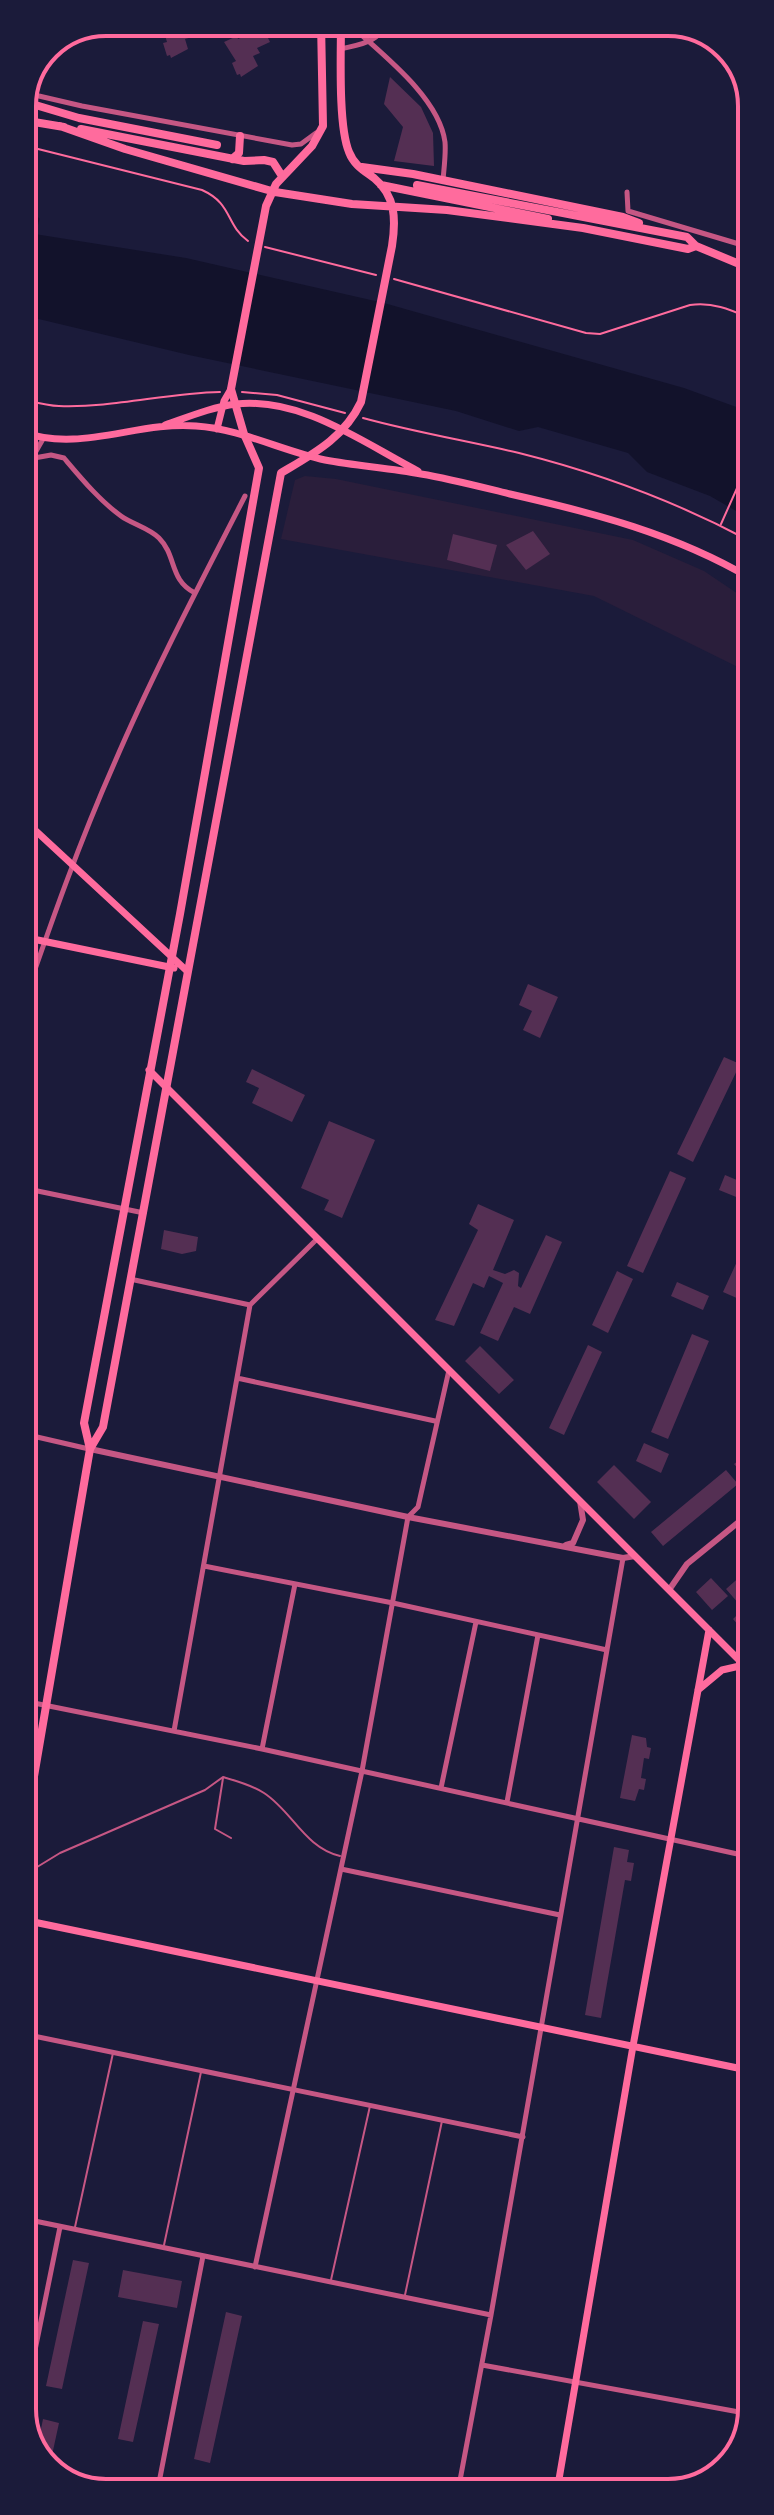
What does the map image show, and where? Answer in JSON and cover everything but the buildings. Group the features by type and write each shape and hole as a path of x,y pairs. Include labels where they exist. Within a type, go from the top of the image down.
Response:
{"main road":[{"path":"217,429 229,390 266,206 282,176 312,146 323,126 321,36"},
{"path":"36,1767 90,1449 103,1427 281,473 324,447 353,418 361,402 394,235 392,204 388,195 381,185 357,167 344,136 341,36"},
{"path":"36,105 79,118 217,145"},
{"path":"36,122 110,133 232,159 273,162 282,176"},
{"path":"60,126 125,149 275,192 352,204 447,210 583,228"},
{"path":"232,159 239,153 240,136"},
{"path":"357,167 404,173 623,217 654,230"},
{"path":"403,190 401,177 404,173"},
{"path":"381,185 688,249 696,246"},
{"path":"417,185 687,237 696,246 738,263"},
{"path":"90,1449 84,1423 259,468 229,390"},
{"path":"154,428 235,404 271,403 300,411 424,474"},
{"path":"36,437 97,437 195,425 244,434 309,456 424,474 622,521 678,541 738,572"},
{"path":"36,831 170,962 187,971"},
{"path":"36,939 170,962"},
{"path":"149,1070 738,1659"},
{"path":"559,2479 633,2046 709,1630"},
{"path":"698,1690 722,1670 738,1666"},
{"path":"36,1922 738,2068"}],"street":[{"path":"362,36 392,62 434,111 445,141 443,181"},
{"path":"341,49 369,43 379,36"},
{"path":"37,96 292,145 301,144 323,126"},
{"path":"627,192 628,211 738,244"},
{"path":"36,452 43,439"},
{"path":"36,458 51,455 64,458 120,515 155,534 173,561 177,577 184,587 195,593"},
{"path":"36,965 114,764 245,496"},
{"path":"36,1191 144,1214"},
{"path":"174,1731 250,1305 317,1239"},
{"path":"130,1279 250,1305"},
{"path":"255,2267 362,1771 408,1517 418,1507 449,1370"},
{"path":"237,1378 435,1421"},
{"path":"36,1437 408,1517 623,1558 635,1556"},
{"path":"561,1546 573,1543 583,1520 580,1501"},
{"path":"669,1590 687,1564 738,1523"},
{"path":"460,2479 623,1558"},
{"path":"204,1566 607,1650"},
{"path":"262,1749 295,1584"},
{"path":"441,1788 476,1622"},
{"path":"507,1802 538,1635"},
{"path":"36,1703 579,1817 670,1841 738,1854"},
{"path":"341,1869 560,1915"},
{"path":"36,2036 523,2137"},
{"path":"36,2222 491,2315"},
{"path":"36,2345 60,2227"},
{"path":"160,2479 203,2256"},
{"path":"482,2365 738,2412"}],"lane":[{"path":"223,1777 266,1794 313,1841 334,1854 344,1856"},
{"path":"223,1777 215,1829 231,1838"},
{"path":"36,1868 60,1853 205,1790 223,1777"},
{"path":"74,2229 113,2052"},
{"path":"163,2248 201,2070"},
{"path":"331,2282 370,2105"},
{"path":"404,2297 442,2120"}],"path":[{"path":"36,402 80,406 229,390"},
{"path":"243,392 277,395 345,413"},
{"path":"358,416 564,466 654,496 738,535"},
{"path":"720,525 738,486"}],"shaded area":[{"path":"36,234 186,258 384,303 684,388 738,408 738,512 710,496 647,472 628,453 538,427 519,431 456,411 189,355 36,318"},
{"path":"305,476 336,479 633,540 704,571 738,594 738,667 594,596 281,539 295,480"}],"waterway":[{"path":"36,227 38,219"}]}
